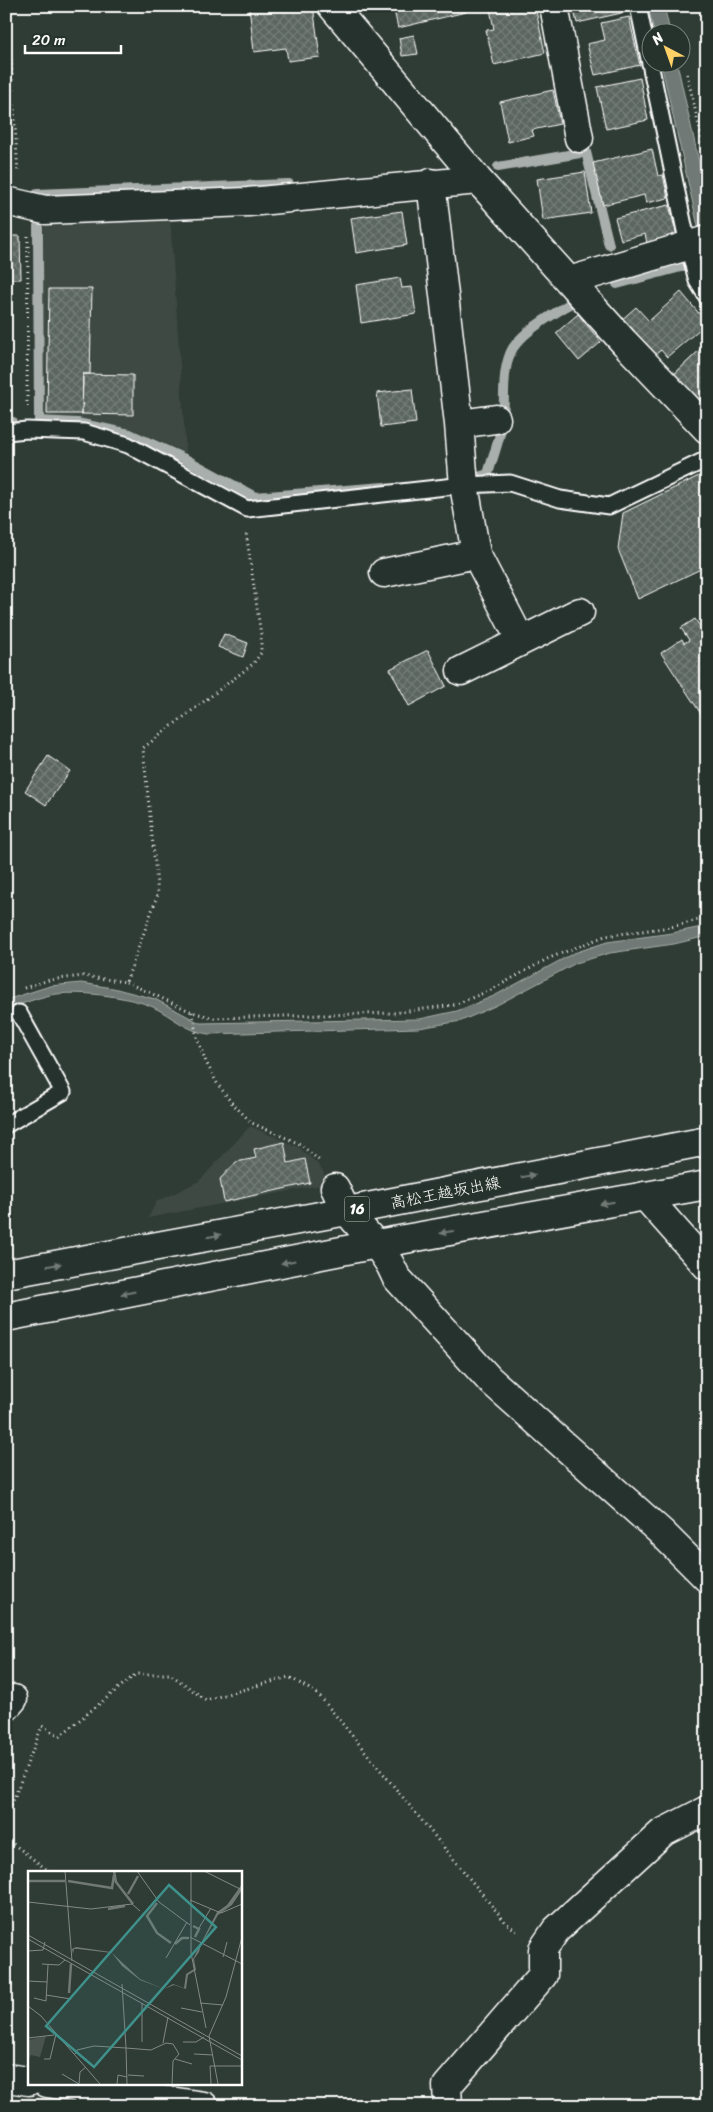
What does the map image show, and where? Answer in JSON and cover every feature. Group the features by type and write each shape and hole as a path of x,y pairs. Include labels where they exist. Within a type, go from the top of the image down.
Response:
{"street":[{"path":"332,6 478,180 707,429"},
{"path":"554,6 579,138"},
{"path":"18,204 45,210 248,202 430,183 478,180"},
{"path":"430,183 459,424 464,485 476,554 521,641"},
{"path":"569,281 697,242"},
{"path":"459,424 496,419"},
{"path":"384,573 476,554"},
{"path":"461,671 580,612"},
{"name":"高松王越坂出線","path":"6,1274 341,1200 707,1142"},
{"name":"16","path":"6,1317 377,1244 707,1185"},
{"path":"645,1196 707,1266"},
{"path":"341,1200 377,1244 396,1277 489,1379 661,1532 707,1578"},
{"path":"448,2106 446,2086 543,1975 544,1949 556,1930 662,1833 707,1810"},
{"path":"6,2078 28,2081"},
{"path":"52,2084 142,2101 204,2106"}],"lane":[{"path":"638,6 697,242 697,281 707,297"},
{"path":"6,432 27,430 84,432 128,445 248,509 464,485 510,483 560,499 609,506 707,459"},
{"path":"6,1125 63,1092 19,1013"}],"path":[{"path":"17,6 8,8 27,430"},
{"path":"688,74 707,162"},
{"path":"126,982 158,894 143,748 253,664 261,653 261,635 245,525 248,509"},
{"path":"23,988 49,980 84,976 126,982 192,1012 214,1018 393,1013 454,1005 491,990 547,959 605,936 671,927 707,918"},
{"path":"192,1012 197,1038 216,1083 231,1102 252,1122 300,1144 321,1161 341,1200"},
{"path":"6,1820 42,1726 60,1736 136,1674 170,1674 206,1700 289,1677 318,1694 506,1923 544,1949"},
{"path":"6,1831 12,1843 49,1871"}],"shaded area":[{"path":"648,6 664,6 668,22 652,22"},
{"path":"663,72 679,72 707,198 707,266"},
{"path":"170,215 186,453 132,429 78,419 44,417 44,217"},
{"path":"707,926 707,936 674,944 610,953 576,963 497,1005 461,1021 419,1028 208,1034 193,1030 143,1003 102,995 73,993 50,995 6,1011 6,1000 50,986 81,983 113,988 155,999 200,1023 420,1019 457,1011 494,996 574,953 607,942"},
{"path":"250,1126 298,1147 317,1163 323,1171 327,1184 148,1218 156,1202 199,1181"}],"building":[{"path":"249,6 313,6 320,57 288,61 286,48 254,52"},
{"path":"393,6 465,6 466,12 398,28"},
{"path":"504,6 535,6 545,53 494,65 486,30 494,29 490,9"},
{"path":"573,6 625,6 626,12 577,23"},
{"path":"629,17 640,65 595,75 587,44 605,40 601,23"},
{"path":"414,35 418,54 402,56 399,38"},
{"path":"640,78 648,120 606,129 597,87"},
{"path":"553,90 560,124 532,130 534,136 508,142 500,102"},
{"path":"652,149 658,176 663,175 668,198 646,203 644,195 603,205 593,163"},
{"path":"585,172 591,213 543,220 537,179"},
{"path":"669,205 677,236 647,243 645,234 621,240 615,218"},
{"path":"402,211 407,245 356,253 351,218"},
{"path":"6,236 20,236 21,279 6,279"},
{"path":"400,278 402,288 412,287 416,314 361,323 356,285"},
{"path":"49,289 92,289 90,374 83,374 82,414 47,414"},
{"path":"681,292 707,323 667,357 661,350 651,358 619,322 636,307 649,321"},
{"path":"578,314 601,342 579,361 556,333"},
{"path":"707,343 707,405 702,410 671,377"},
{"path":"83,374 133,375 133,415 82,414"},
{"path":"412,389 416,423 381,427 377,393"},
{"path":"707,472 707,566 638,599 618,549 623,513"},
{"path":"695,619 707,637 707,719 705,720 661,653 682,639 684,643 689,640 681,628"},
{"path":"224,634 248,643 243,657 218,647"},
{"path":"428,650 446,686 409,706 390,669"},
{"path":"48,756 70,771 46,805 25,791"},
{"path":"284,1142 288,1163 305,1159 310,1183 224,1202 220,1179 236,1162 256,1158 254,1149"}],"waterway":[{"path":"498,167 586,152 609,245"},
{"path":"37,194 289,184"},
{"path":"38,226 39,421 77,423 130,434 185,459 255,497 384,487"},
{"path":"617,284 681,267"},
{"path":"475,478 488,474 501,432 504,386 510,354 520,339 528,332 571,303"},
{"path":"6,425 13,422"}]}
